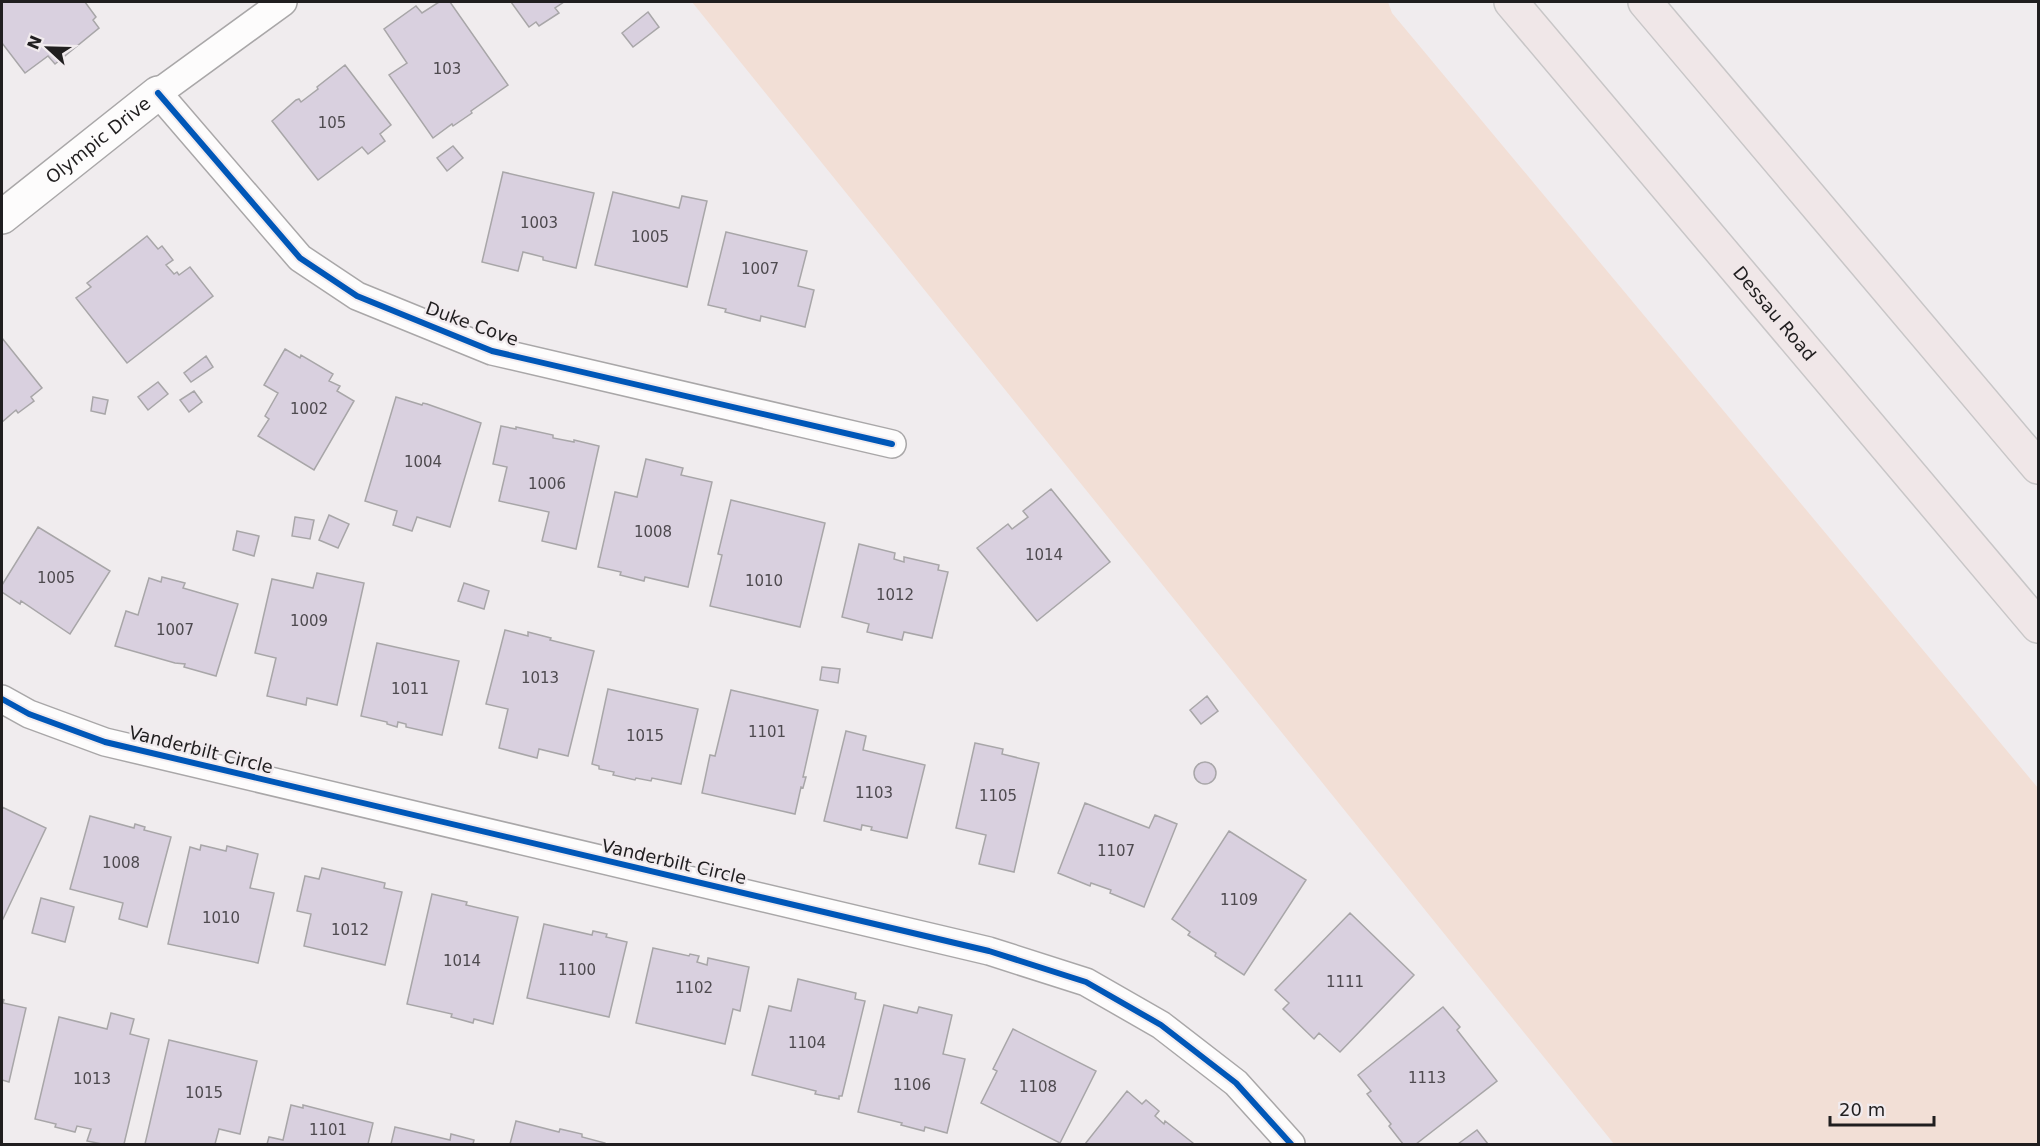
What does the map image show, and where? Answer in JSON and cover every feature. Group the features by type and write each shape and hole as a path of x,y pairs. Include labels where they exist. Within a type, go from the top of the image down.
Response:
{"main road":[{"name":"Dessau Road","path":"1510,2 2038,626"},
{"path":"1645,2 2038,467"}],"street":[{"name":"Olympic Drive","path":"2,218 158,93 283,2"},
{"name":"Duke Cove","path":"158,93 300,258 357,297 492,351 892,444"},
{"name":"Vanderbilt Circle","path":"2,699 29,714 105,742 989,951 1086,982 1161,1025 1236,1083 1292,1144"}],"shaded area":[{"path":"692,2 1388,2 1392,13 2038,788 2038,1144 1614,1144"}],"building":[{"path":"2,2 85,2 96,17 93,20 99,28 55,64 48,56 25,73 2,43"},
{"path":"439,2 450,2 508,85 471,111 472,113 433,138 389,75 407,63 384,29 416,6 422,13"},
{"path":"511,2 564,2 555,8 559,13 539,26 536,22 529,27"},
{"path":"648,12 659,27 633,47 622,33"},
{"path":"345,65 391,125 380,134 385,141 368,154 362,147 318,180 272,121 296,100 299,99 301,102 318,89 317,87"},
{"path":"453,146 463,158 447,171 437,158"},
{"path":"503,172 594,193 576,268 543,260 543,257 523,252 518,271 482,262"},
{"path":"613,192 679,208 682,196 707,201 687,287 595,265"},
{"path":"726,232 807,251 798,286 814,290 805,327 761,316 760,321 708,305"},
{"path":"147,236 158,249 162,246 173,260 166,265 174,274 177,272 179,275 190,267 213,296 127,363 76,298 91,287 87,283"},
{"path":"2,338 42,388 31,397 34,401 18,413 16,410 2,422"},
{"path":"285,349 300,358 301,355 333,374 329,381 340,386 337,391 354,401 314,470 258,436 269,419 265,416 278,393 264,385"},
{"path":"206,356 213,367 191,382 184,373"},
{"path":"158,382 168,394 148,410 138,397"},
{"path":"194,391 202,402 189,412 180,400"},
{"path":"93,397 108,400 105,414 91,411"},
{"path":"396,397 422,405 427,404 481,423 450,527 417,517 412,531 393,525 397,511 365,501"},
{"path":"501,426 516,429 516,427 553,435 553,438 599,446 576,549 542,541 549,512 499,501 507,467 493,464"},
{"path":"646,459 683,468 681,475 712,482 688,587 645,577 644,581 620,575 621,572 598,567 615,492 637,497"},
{"path":"1051,489 1110,562 1037,621 977,548 1008,524 1012,529 1028,517 1023,511"},
{"path":"731,500 825,523 800,627 710,606 722,555 718,554"},
{"path":"329,515 349,524 338,548 319,540"},
{"path":"295,517 314,520 310,539 292,536"},
{"path":"38,527 110,571 70,634 21,601 20,604 2,592 2,585"},
{"path":"237,531 259,536 254,556 233,550"},
{"path":"859,544 895,553 894,559 904,562 904,557 939,565 938,570 948,572 932,638 904,632 902,640 867,632 869,624 842,617"},
{"path":"317,573 364,583 337,705 307,698 306,705 267,696 276,658 255,653 272,579 313,588"},
{"path":"162,577 185,583 183,588 238,604 216,676 184,667 185,664 115,646 126,611 138,615 149,578 161,582"},
{"path":"464,583 489,591 484,609 458,601"},
{"path":"505,630 528,636 528,632 594,651 568,756 539,749 537,758 499,748 508,709 486,704"},
{"path":"377,643 459,661 442,735 406,727 406,724 398,722 397,727 387,722 361,716"},
{"path":"822,667 840,669 838,683 820,680"},
{"path":"608,689 698,709 681,784 652,778 651,781 636,778 635,780 613,775 614,772 599,769 599,766 592,764"},
{"path":"731,690 818,710 803,777 806,777 803,788 801,787 795,814 702,793 710,755 715,756"},
{"path":"1207,696 1218,711 1201,724 1190,710"},
{"path":"846,731 866,736 863,750 925,765 907,838 871,830 872,827 862,825 861,830 824,821"},
{"path":"975,743 1003,749 1002,754 1039,763 1014,872 979,864 986,835 956,828"},
{"path":"1205,762 1213,765 1216,773 1213,781 1205,784 1197,781 1194,773 1197,765"},
{"path":"1085,803 1149,828 1155,815 1177,824 1144,907 1110,893 1111,890 1091,883 1090,886 1058,873"},
{"path":"2,807 46,828 2,921"},
{"path":"90,816 134,828 135,824 145,827 144,830 171,837 147,927 119,919 123,903 70,889"},
{"path":"1229,831 1306,880 1244,975 1188,935 1190,932 1172,919"},
{"path":"201,845 226,851 227,846 258,854 250,888 274,893 258,963 168,944 190,847 200,850"},
{"path":"322,868 385,883 384,888 402,892 385,965 304,946 311,914 297,911 305,876 319,879"},
{"path":"432,894 467,902 466,905 518,917 493,1024 474,1019 473,1023 451,1017 452,1014 407,1004"},
{"path":"41,898 74,907 65,942 32,933"},
{"path":"1350,913 1414,975 1340,1052 1319,1033 1314,1039 1283,1009 1289,1003 1275,990"},
{"path":"544,924 592,935 593,931 607,934 606,937 627,942 609,1017 527,998"},
{"path":"653,948 699,956 697,962 707,965 708,958 749,967 740,1011 733,1009 725,1044 636,1023"},
{"path":"798,979 856,993 855,999 865,1001 842,1096 839,1096 839,1099 752,1075 769,1006 791,1011"},
{"path":"2,999 3,1003 26,1008 9,1082 2,1080"},
{"path":"884,1005 917,1013 919,1007 952,1015 943,1054 965,1059 947,1133 925,1127 924,1131 858,1112"},
{"path":"1443,1007 1460,1027 1457,1030 1497,1081 1416,1144 1403,1144 1389,1126 1391,1124 1367,1094 1371,1091 1358,1075"},
{"path":"111,1013 134,1019 130,1034 149,1039 124,1144 87,1141 91,1129 77,1126 75,1132 35,1119 59,1017 107,1029"},
{"path":"1013,1029 1096,1071 1060,1143 981,1103 997,1071 993,1069"},
{"path":"169,1040 257,1061 240,1134 219,1129 215,1144 145,1144"},
{"path":"1127,1091 1142,1104 1146,1100 1159,1111 1155,1116 1193,1143 1085,1144"},
{"path":"291,1105 303,1108 303,1105 373,1123 368,1144 267,1144 269,1137 283,1140"},
{"path":"516,1121 559,1132 560,1129 582,1134 582,1137 605,1144 510,1144"},
{"path":"395,1127 450,1140 451,1134 474,1140 473,1144 391,1144"},
{"path":"1477,1130 1488,1144 1458,1144"}],"cycle path":[{"path":"158,93 300,258 357,296 492,351 892,444"},
{"path":"2,699 29,714 105,742 989,951 1086,982 1161,1025 1236,1083 1291,1144"}]}
